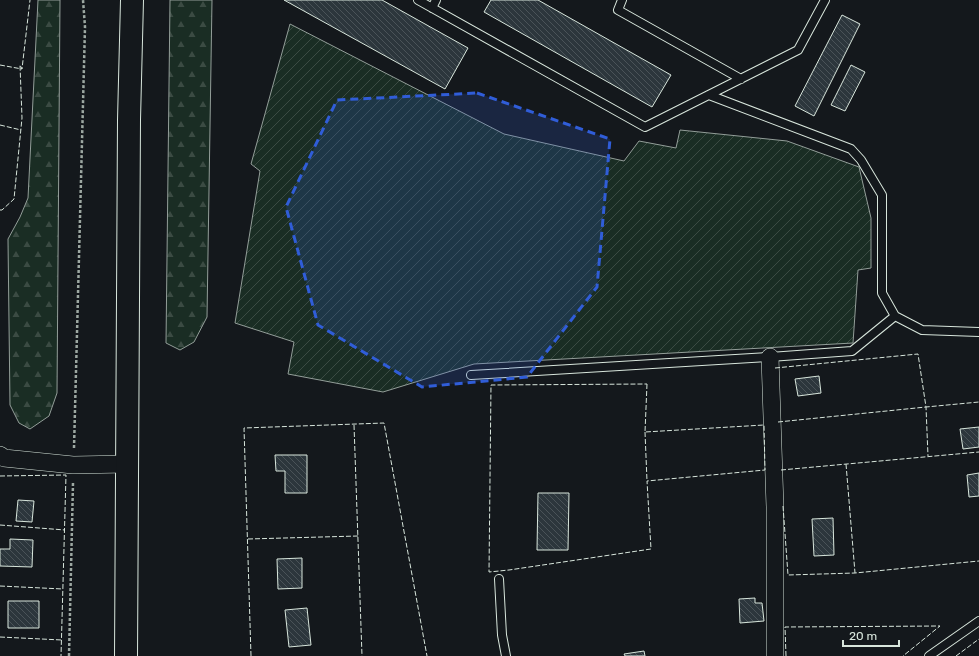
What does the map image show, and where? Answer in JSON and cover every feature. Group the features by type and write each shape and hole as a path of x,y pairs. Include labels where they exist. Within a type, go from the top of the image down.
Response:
{"main road":[{"path":"126,656 129,128 132,0"}],"street":[{"path":"770,357 775,507 775,656"},
{"path":"1,457 73,465 127,464"}],"lane":[{"path":"418,0 645,127 798,50 825,0"},
{"path":"432,8 436,0"},
{"path":"622,0 618,10 741,79"},
{"path":"709,95 851,149 861,160 882,195 882,293 895,316 922,330 979,332"},
{"path":"471,374 852,351 895,316"},
{"path":"499,579 502,635 506,656"},
{"path":"929,656 979,621"}],"path":[{"path":"69,656 85,27 83,0"}],"highlighted area":[{"path":"477,93 610,139 597,287 527,377 422,387 318,325 286,207 337,100"}],"green space":[{"path":"38,0 60,0 57,393 49,416 30,429 19,423 10,405 8,239 28,198"},
{"path":"170,0 212,0 207,317 194,342 180,350 166,343"},
{"path":"290,24 504,134 624,161 639,141 676,148 680,130 787,141 859,167 871,218 871,268 858,270 853,343 474,364 383,392 288,374 294,342 235,323 260,171 251,164"}],"building":[{"path":"284,0 382,0 468,48 445,89"},
{"path":"491,0 538,0 671,75 652,107 484,12"},
{"path":"842,15 860,24 814,116 795,106"},
{"path":"851,65 865,72 845,111 831,105"},
{"path":"819,376 821,393 798,396 795,379"},
{"path":"979,427 979,447 963,449 960,429"},
{"path":"275,455 307,455 307,493 285,493 285,471 276,471"},
{"path":"979,473 979,496 969,497 967,475"},
{"path":"538,493 569,493 568,550 537,550"},
{"path":"18,500 34,501 32,522 16,521"},
{"path":"833,518 834,555 814,556 812,519"},
{"path":"10,539 33,540 32,567 0,566 0,549 10,549"},
{"path":"302,558 302,588 278,589 277,559"},
{"path":"755,598 755,603 762,603 764,621 740,623 739,599"},
{"path":"8,601 39,601 39,628 8,628"},
{"path":"307,608 311,645 289,647 285,610"},
{"path":"644,651 645,656 625,656 624,654"}],"fence":[{"path":"0,210 2,210 14,199 22,118 20,65 22,69 30,0"},
{"path":"0,65 22,69"},
{"path":"0,125 21,130"},
{"path":"775,368 918,354 926,407 979,402"},
{"path":"647,384 645,432 764,425 765,470 647,481 651,549 489,572 491,385 647,384"},
{"path":"778,422 926,407 928,456"},
{"path":"251,656 244,428 384,423 427,656"},
{"path":"354,425 362,656"},
{"path":"645,432 647,481"},
{"path":"781,470 979,452"},
{"path":"846,464 855,573"},
{"path":"0,476 66,475 61,656"},
{"path":"783,506 788,575 855,573 979,561"},
{"path":"0,525 65,530"},
{"path":"248,539 358,536"},
{"path":"0,586 63,589"},
{"path":"786,656 785,627 940,626 903,656"},
{"path":"0,637 62,640"},
{"path":"956,656 979,639"}]}
